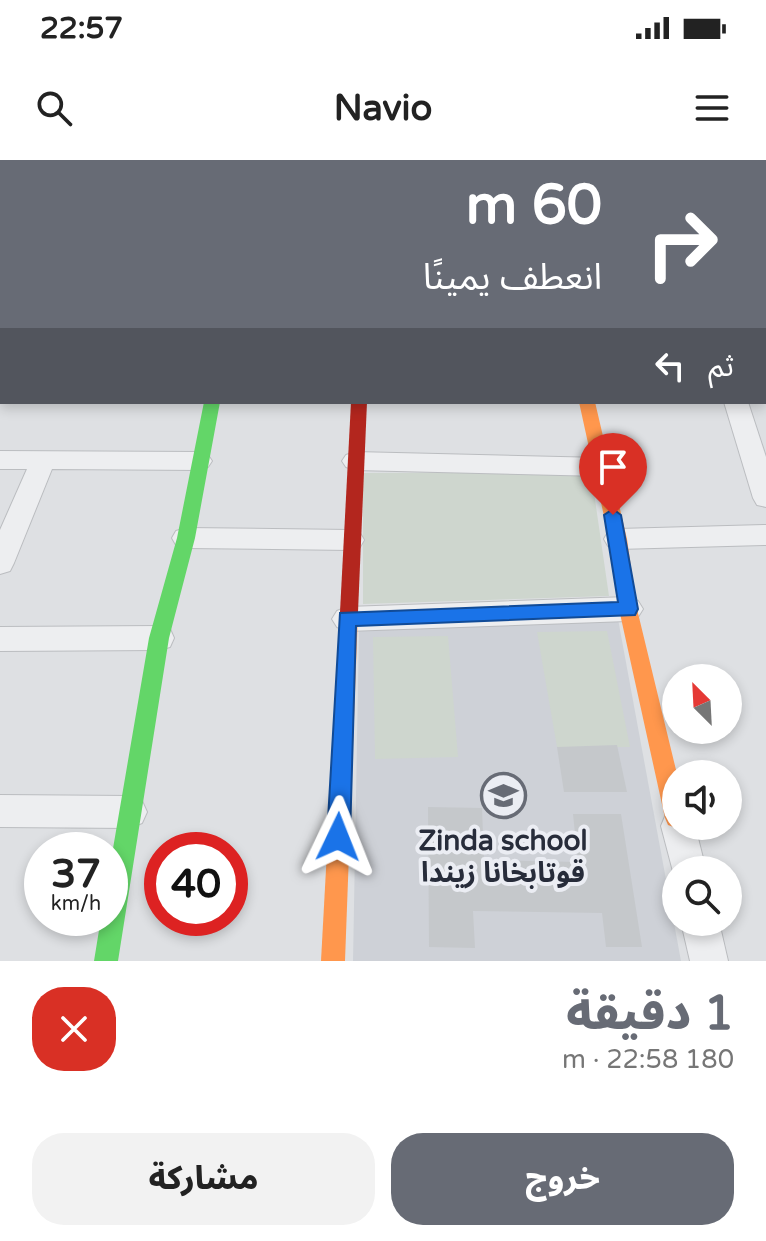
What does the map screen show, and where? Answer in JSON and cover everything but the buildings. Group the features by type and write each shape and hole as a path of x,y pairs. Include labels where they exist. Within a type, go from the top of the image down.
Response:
{"street":[{"path":"106,961 159,638 186,538 212,404"},
{"path":"333,961 350,540 359,404"},
{"path":"587,404 618,539 628,609 663,760"},
{"path":"737,404 766,498"},
{"path":"0,460 199,461"},
{"path":"0,563 43,460"},
{"path":"355,461 602,467"},
{"path":"618,539 766,535"},
{"path":"186,538 350,540"},
{"path":"347,619 628,609"},
{"path":"0,639 159,638"},
{"path":"0,811 130,812"},
{"path":"703,936 709,961"}],"shaded area":[{"path":"591,472 609,596 363,604 363,473"},
{"name":"Zinda school قوتابخانا زیندا","path":"618,619 662,858 662,936 676,936 681,961 353,961 359,629"},
{"path":"607,631 630,747 557,747 537,632"},
{"path":"448,636 458,757 375,759 373,637"}],"traffic: fast":[{"path":"106,961 159,638 186,538 212,404"}],"traffic: slow":[{"path":"587,404 618,539 628,609 663,760"},
{"path":"333,961 349,612"}],"traffic: jam":[{"path":"349,612 359,404"}],"place":[{"name":"Zinda school قوتابخانا زیندا","path":"503,795"}],"route":[{"path":"338,837 347,619 628,609 613,515"}]}
